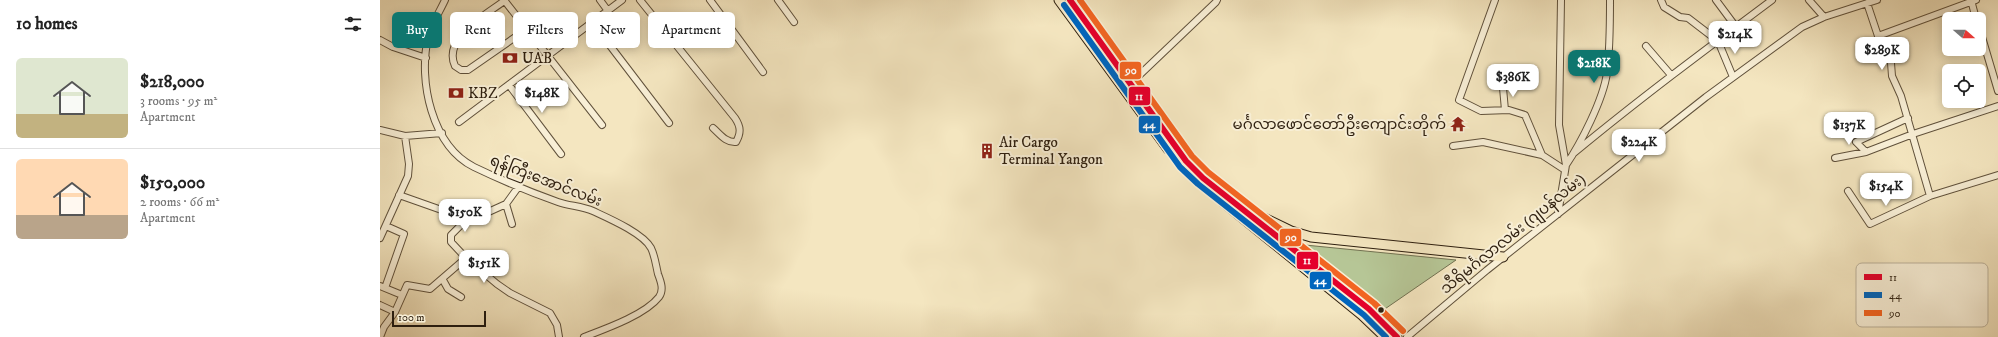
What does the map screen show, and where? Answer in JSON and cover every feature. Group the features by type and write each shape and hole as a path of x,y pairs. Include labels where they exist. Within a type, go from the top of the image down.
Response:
{"highway":[{"path":"1059,0 1169,151 1184,168 1199,182 1362,315 1385,337"},
{"path":"1070,0 1186,161 1203,178 1369,309 1396,337"},
{"path":"1235,203 1291,231 1311,237 1503,258"}],"street":[{"name":"ရန်ကြီးအောင်လမ်း","path":"445,0 427,41 425,85 426,96 442,133 457,155 464,161 559,203 592,210 638,236 651,248 662,287 659,298 639,312 584,337"},
{"path":"600,0 608,11 622,0"},
{"path":"640,0 735,118 740,127 740,135 736,142 727,141 713,128"},
{"path":"710,0 763,72"},
{"path":"778,0 794,22"},
{"path":"1130,84 1217,1 1223,0"},
{"path":"1495,0 1459,100 1481,111 1505,110 1525,115 1542,155"},
{"path":"1558,214 1565,168 1559,125 1561,0"},
{"path":"1565,168 1574,154 1589,123 1606,75 1610,37 1610,0"},
{"path":"1661,0 1664,8 1680,17 1688,18 1718,41 1733,77"},
{"path":"1716,0 1736,27"},
{"path":"1574,154 1671,75 1772,0"},
{"path":"1809,0 1824,17"},
{"name":"သီရိမင်္ဂလာလမ်း (ဂျပန်လမ်း)","path":"1407,337 1558,214 1733,77 1802,27 1824,17 1877,0"},
{"path":"513,12 504,1 458,38 453,51 453,62 455,66 461,70 468,70 513,39"},
{"path":"1878,36 1973,1 1975,12"},
{"path":"1867,3 1878,36 1890,63 1892,76 1902,96 1930,196"},
{"path":"459,122 586,27"},
{"path":"380,40 393,47 426,58"},
{"path":"1646,46 1671,75"},
{"path":"542,48 602,125"},
{"path":"612,48 669,123"},
{"path":"1986,51 1998,91"},
{"path":"509,85 561,154"},
{"path":"1503,88 1505,110"},
{"path":"1835,158 1866,152 1912,134 1998,106"},
{"path":"1866,152 1856,142 1908,118"},
{"path":"380,130 405,136 442,133"},
{"path":"380,238 408,176 409,164 405,136"},
{"path":"1453,146 1483,142 1542,155 1565,168"},
{"path":"1848,191 1870,224 1930,196 1998,175"},
{"path":"519,186 506,204 462,224 454,231 451,242 466,258 510,293 547,310 556,321 560,337"},
{"path":"399,195 450,214 462,224"},
{"path":"506,204 512,224"},
{"path":"386,226 404,234 382,287 402,295"},
{"path":"380,337 384,327 395,312 407,285 430,289 466,258"},
{"path":"442,280 448,288 461,297"},
{"path":"380,305 395,312"}],"green space":[{"path":"1305,245 1456,260 1379,313"}],"transit line":[{"name":"11","path":"1070,0 1186,161 1203,178 1369,309 1397,337"},
{"name":"90","path":"1080,0 1192,156 1208,172 1374,303 1403,331"},
{"name":"44","path":"1064,5 1180,167 1198,184 1364,315 1386,337"}],"place":[{"name":"UAB","path":"510,58"},
{"name":"KBZ","path":"456,93"},
{"name":"မင်္ဂလာဖောင်တော်ဦးကျောင်းတိုက်","path":"1458,124"},
{"name":"Air Cargo Terminal Yangon","path":"987,151"}]}
